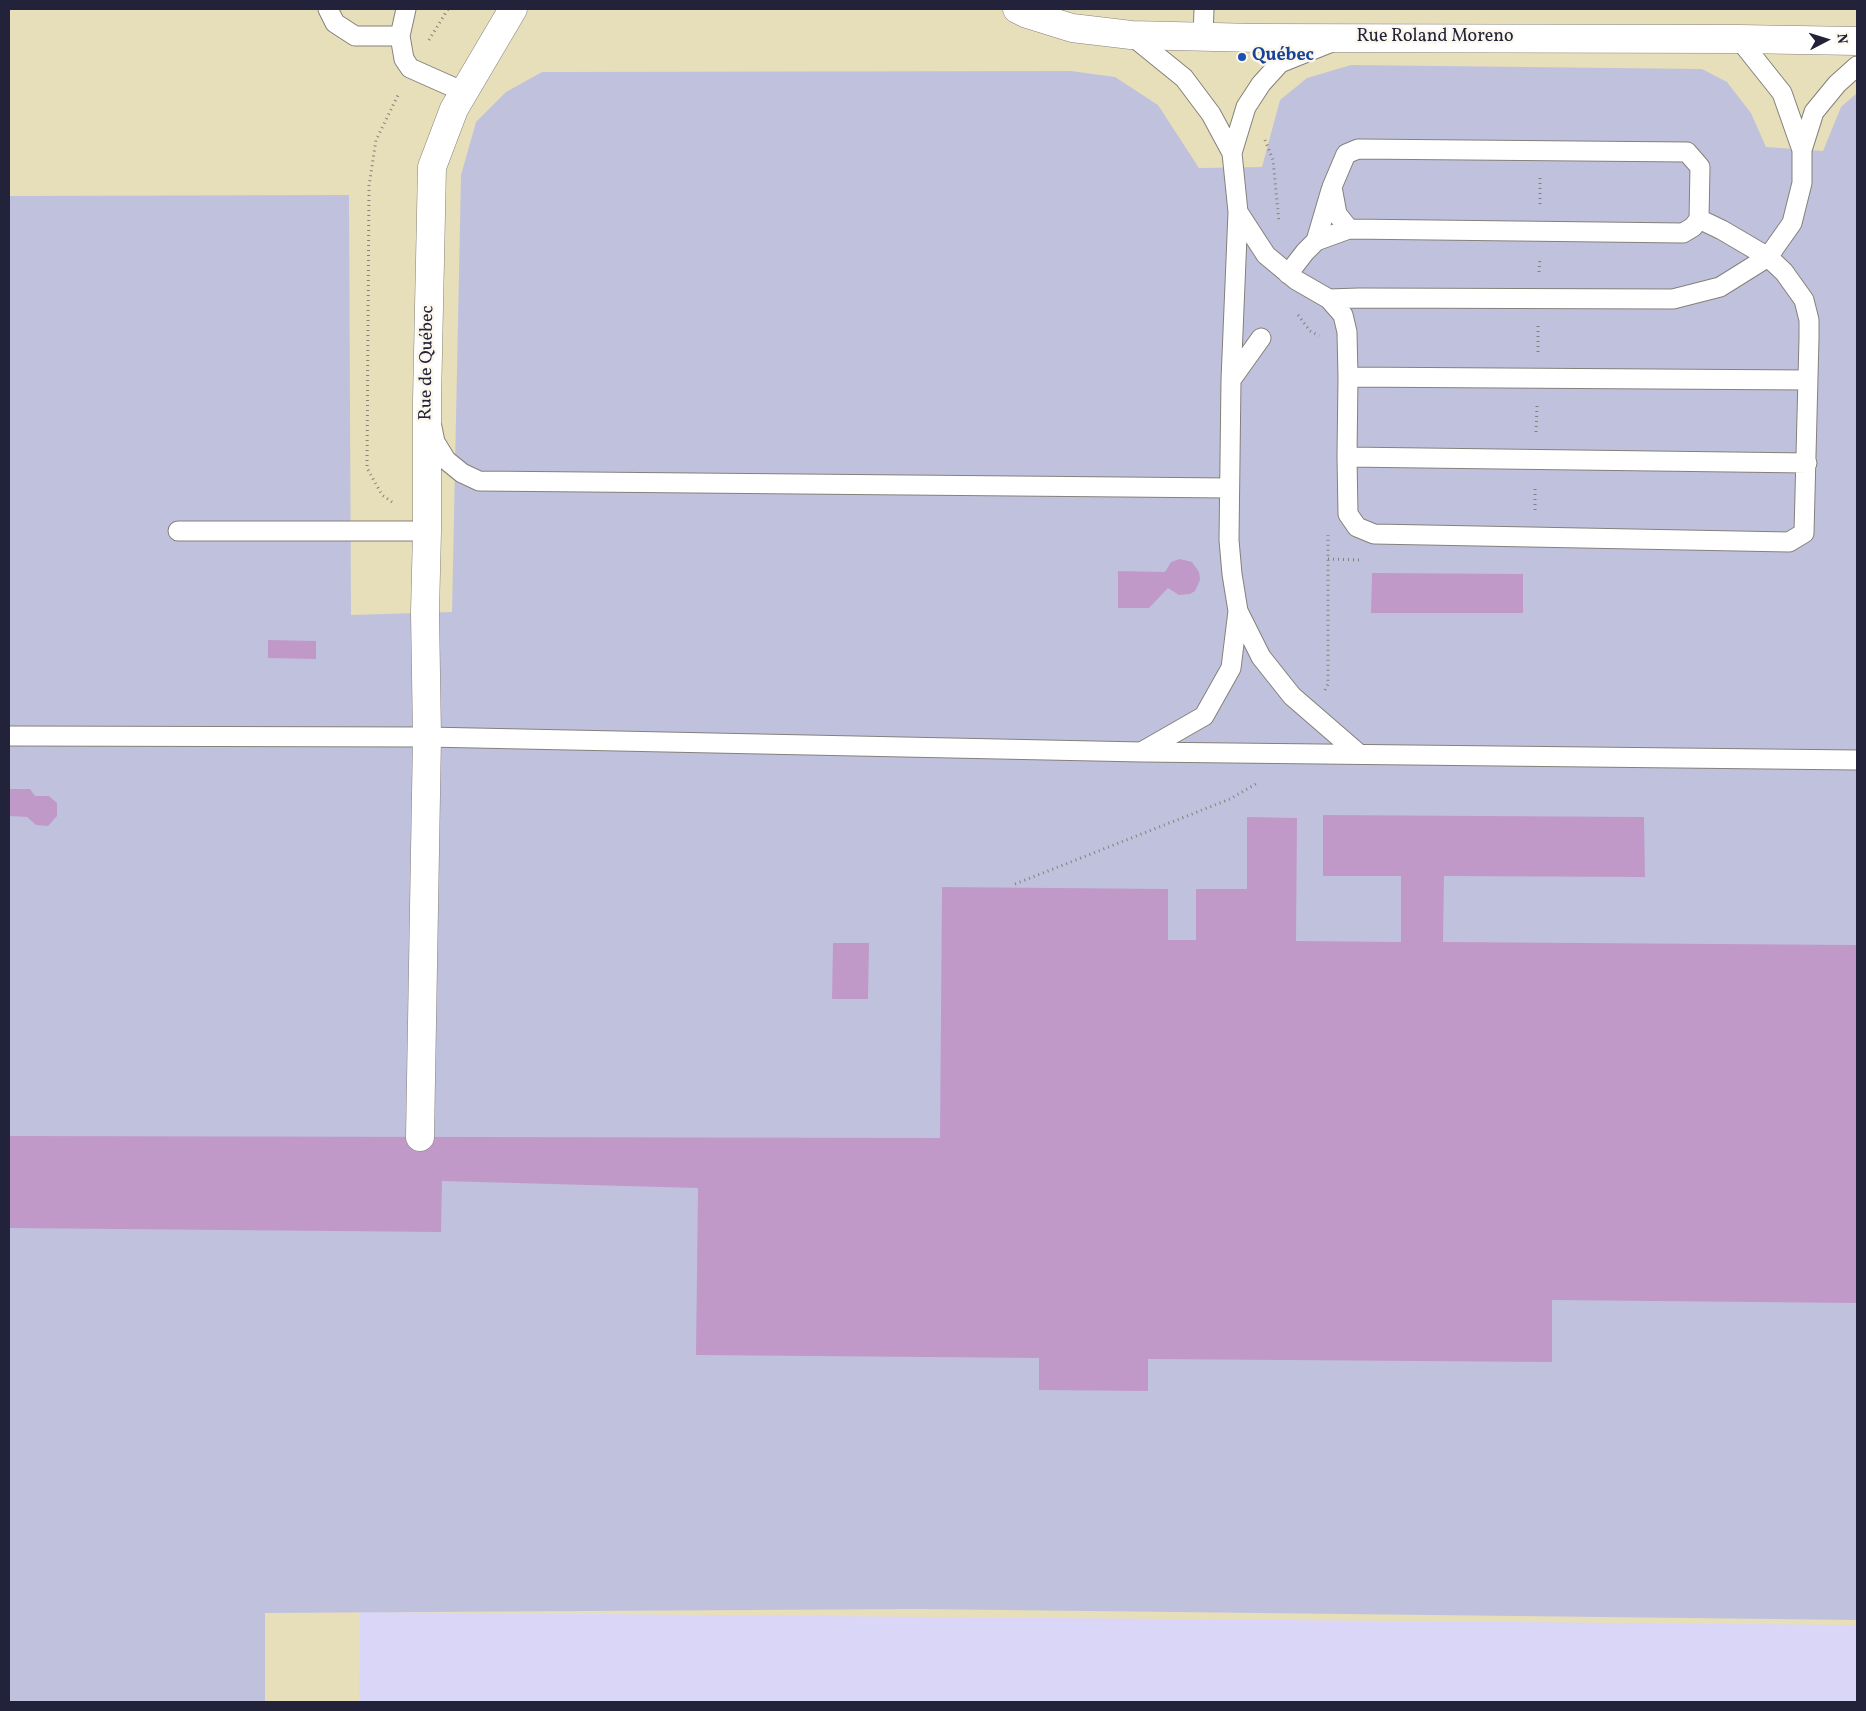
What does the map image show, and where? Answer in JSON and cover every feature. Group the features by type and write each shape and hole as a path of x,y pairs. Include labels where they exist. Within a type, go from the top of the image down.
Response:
{"street":[{"name":"Rue de Québec","path":"420,1137 428,737 425,612 432,166 454,109 513,9"},
{"name":"Rue Roland Moreno","path":"1017,9 1026,14 1072,28 1131,35 1857,41"}],"lane":[{"path":"328,9 335,24 354,36 400,36"},
{"path":"406,9 400,36 404,59 410,68 464,92"},
{"path":"1203,37 1204,9"},
{"path":"1131,35 1184,78 1211,114 1232,153 1238,212 1229,488 1229,540 1238,611 1231,668 1204,716 1142,752"},
{"path":"1232,153 1246,107 1280,63 1343,38"},
{"path":"1740,39 1782,93 1802,150"},
{"path":"1329,299 1674,299 1720,286 1768,256 1792,223 1802,183 1802,150 1814,112 1837,84 1857,66"},
{"path":"1284,270 1316,241 1349,229 1683,233 1699,219 1700,166 1687,152 1358,149 1346,154 1332,187 1316,241"},
{"path":"1332,187 1338,214 1349,229"},
{"path":"1238,212 1266,255 1296,280 1329,299 1343,315 1347,332 1348,514 1357,527 1374,534 1789,542 1804,533 1809,320 1804,300 1784,272 1768,256 1699,219"},
{"path":"1232,380 1261,338"},
{"path":"1348,377 1808,380"},
{"path":"427,400 435,442 446,460 462,473 479,481 1229,488"},
{"path":"1347,457 1806,463"},
{"path":"178,531 427,519"},
{"path":"1238,611 1262,657 1292,696 1359,754"},
{"path":"9,736 428,737 1142,752 1857,760"}],"path":[{"path":"427,519 394,504 382,495 367,468 369,186 376,140 410,68 448,9"},
{"path":"1246,107 1258,134 1265,141 1273,160 1284,270"},
{"path":"1535,538 1540,150"},
{"path":"1296,312 1310,331 1327,340"},
{"path":"1311,712 1328,684 1328,530"},
{"path":"1328,559 1367,560"},
{"path":"1015,884 1230,799 1266,778 1282,753"}],"shaded area":[{"path":"1351,65 1702,69 1727,82 1751,113 1766,147 1823,151 1841,107 1857,93 1857,1620 916,1609 265,1613 265,1702 9,1702 9,196 349,195 351,615 452,612 461,175 476,122 506,92 542,72 1071,71 1115,77 1158,105 1199,168 1262,167 1280,100 1307,78"},
{"path":"360,1612 1857,1625 1857,1702 359,1702"}],"building":[{"path":"1180,559 1192,562 1199,572 1200,580 1195,591 1190,594 1179,595 1168,588 1149,608 1118,608 1118,571 1165,572 1171,562"},
{"path":"1372,573 1523,574 1523,613 1371,613"},
{"path":"268,640 316,641 316,659 268,658"},
{"path":"9,789 30,789 35,796 49,796 57,803 57,816 48,826 36,825 27,817 9,816"},
{"path":"1323,815 1644,817 1645,877 1444,876 1443,942 1857,945 1857,1303 1552,1300 1552,1362 1148,1359 1148,1391 1039,1390 1039,1358 696,1355 698,1188 442,1181 441,1232 9,1228 9,1136 940,1138 942,887 1168,889 1168,940 1196,940 1196,889 1247,889 1247,817 1297,818 1296,941 1401,942 1401,876 1323,876"},
{"path":"833,943 869,943 868,999 832,999"}],"place":[{"name":"Québec","path":"1242,57"}]}
